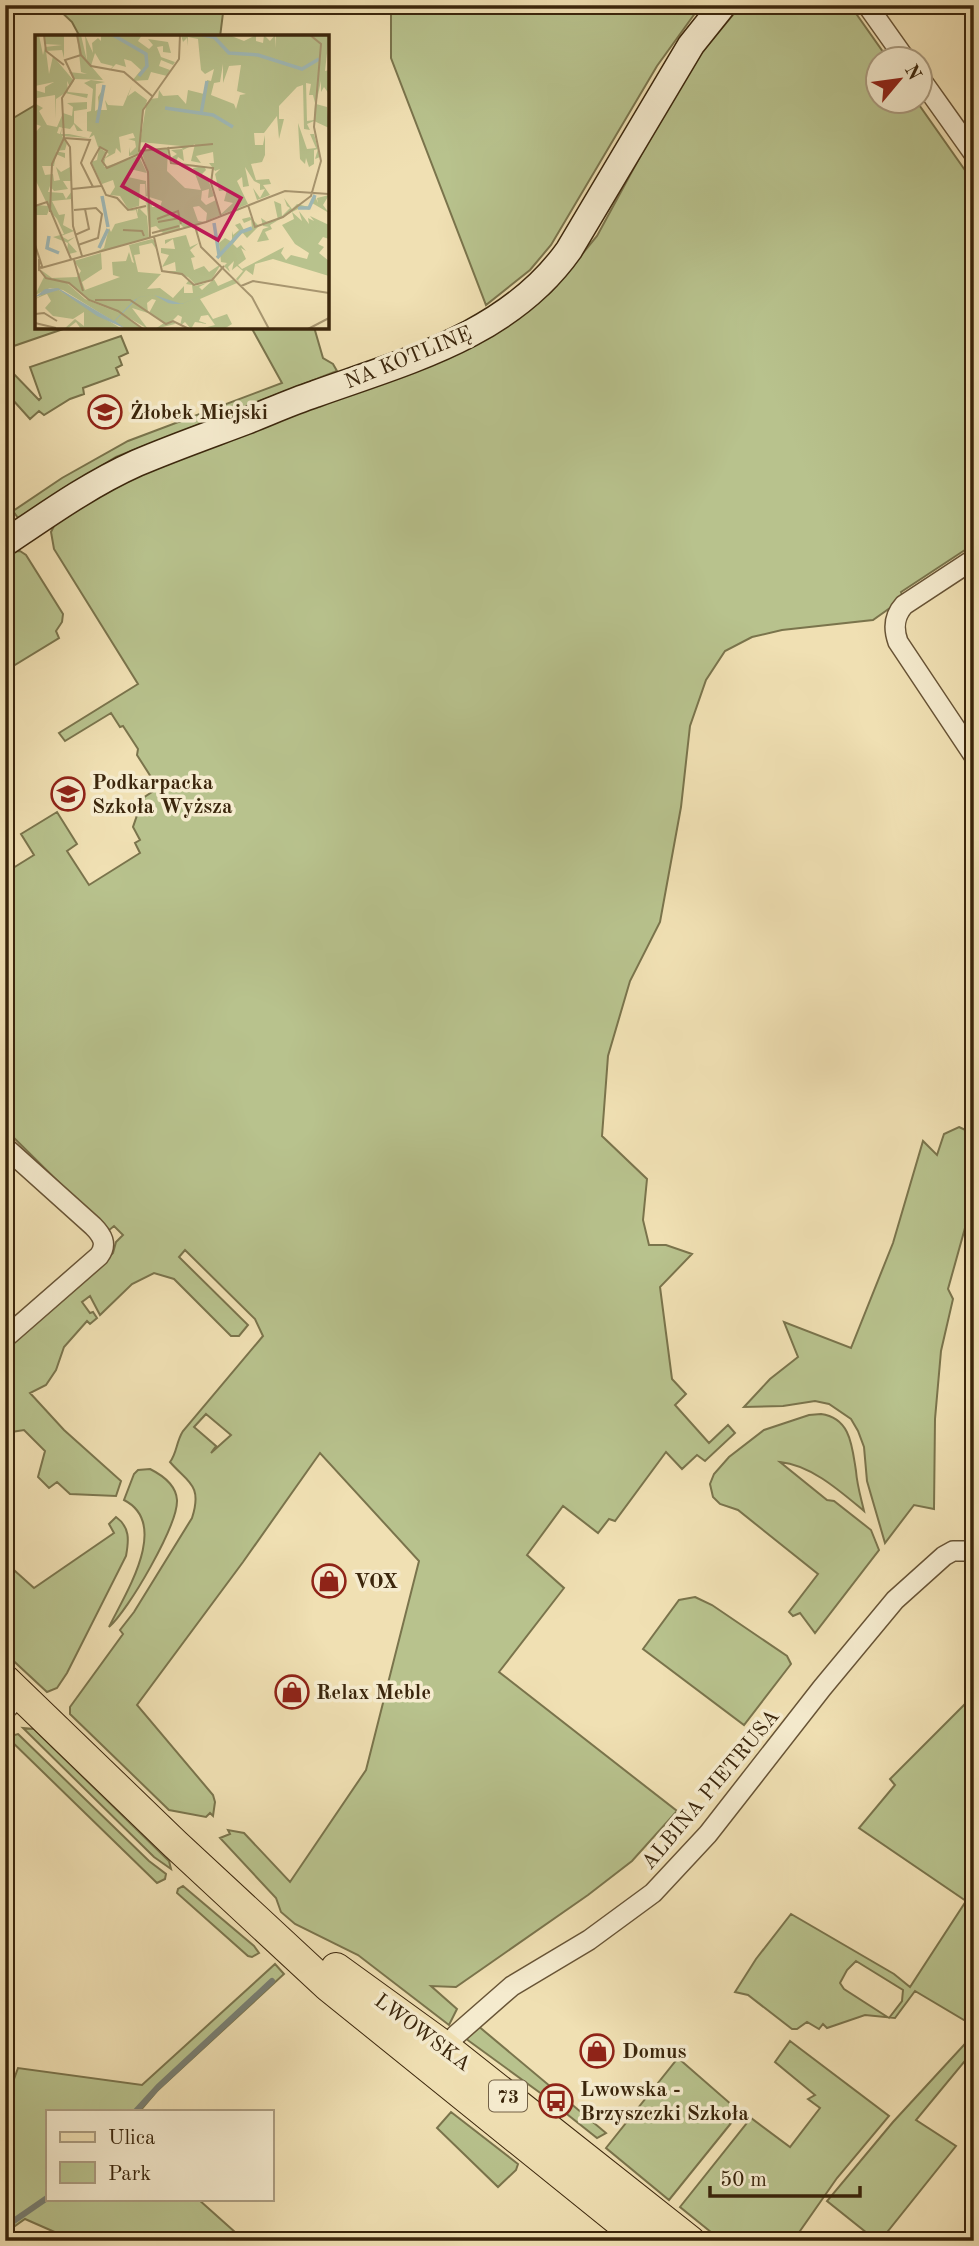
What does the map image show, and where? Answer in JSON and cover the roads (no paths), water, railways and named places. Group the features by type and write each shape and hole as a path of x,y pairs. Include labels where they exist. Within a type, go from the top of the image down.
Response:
{"main road":[{"name":"LWOWSKA","path":"10,1695 216,1881 438,2058 690,2241"},
{"name":"LWOWSKA","path":"438,2058 644,2241"}],"street":[{"name":"NA KOTLINĘ","path":"5,543 117,472 281,406 449,345 516,304 550,274 569,250 691,45 723,5"},
{"path":"867,5 896,46"},
{"path":"934,99 974,154"},
{"path":"974,559 904,605 898,613 894,631 898,642 974,756"},
{"path":"5,1147 98,1230 104,1243 99,1256 5,1338"},
{"name":"ALBINA PIETRUSA","path":"438,2058 512,1986 589,1940 653,1893 708,1834 895,1600 944,1556 953,1552 974,1551"}],"waterway":[{"path":"137,2110 272,1981"},
{"path":"5,2227 46,2199"}],"place":[{"name":"Żłobek Miejski","path":"105,412"},
{"name":"Podkarpacka Szkoła Wyższa","path":"68,794"},
{"name":"VOX","path":"329,1581"},
{"name":"Relax Meble","path":"292,1692"},
{"name":"Domus","path":"597,2051"},
{"name":"Lwowska - Brzyszczki Szkoła","path":"556,2101"}]}
